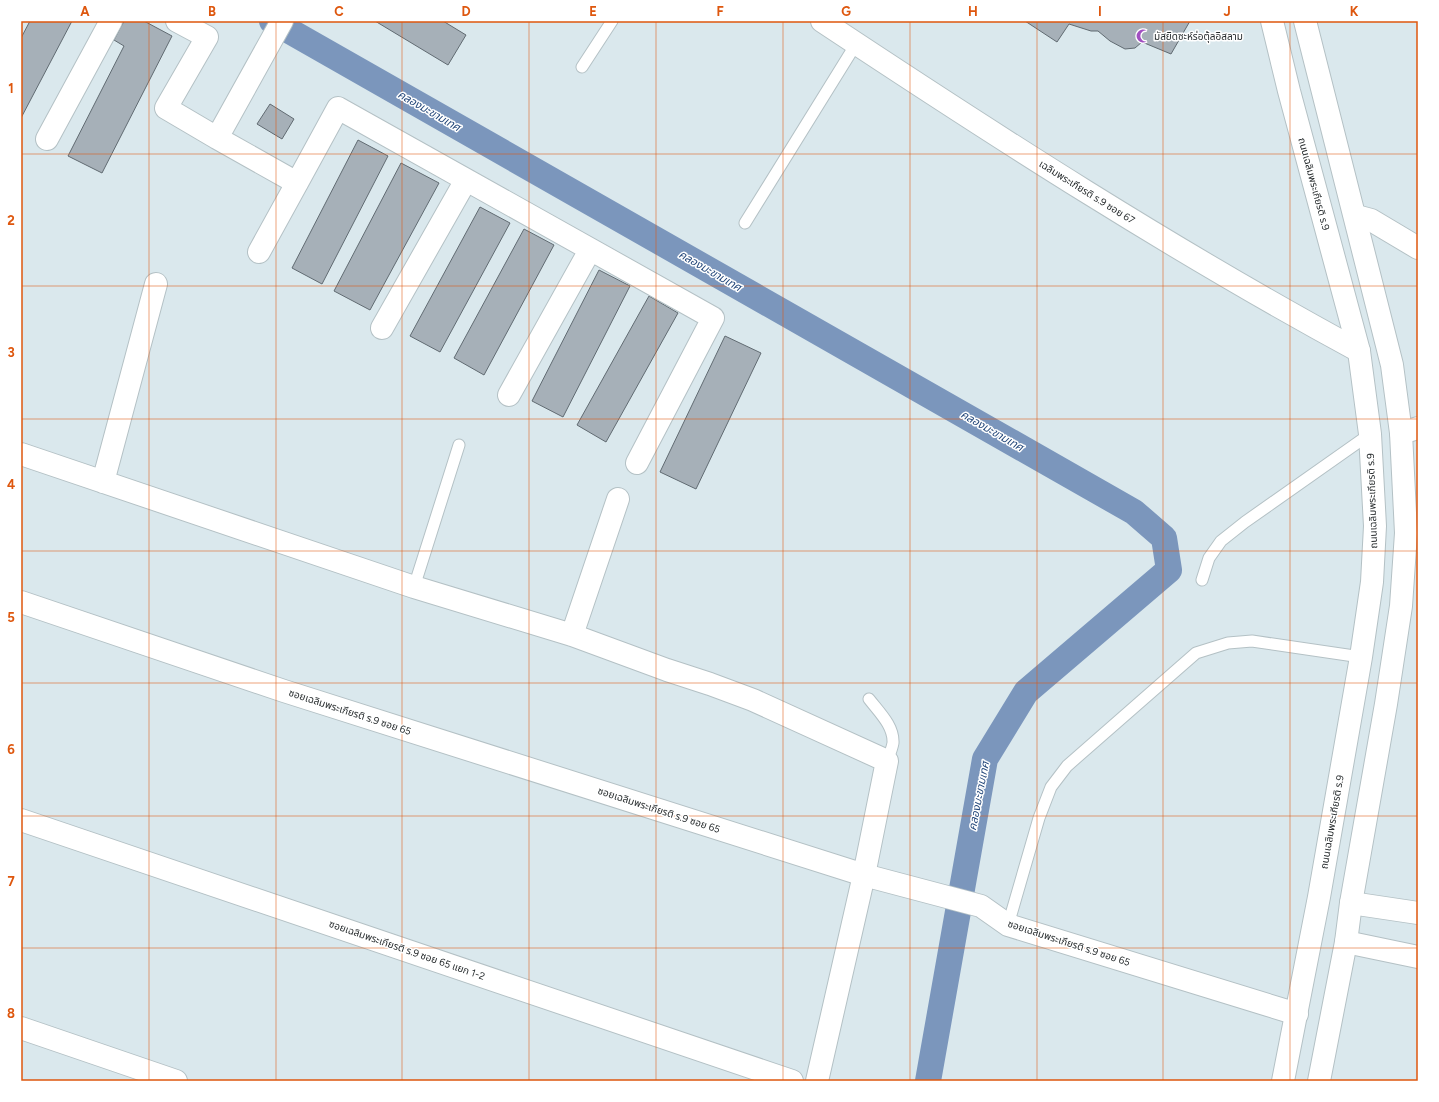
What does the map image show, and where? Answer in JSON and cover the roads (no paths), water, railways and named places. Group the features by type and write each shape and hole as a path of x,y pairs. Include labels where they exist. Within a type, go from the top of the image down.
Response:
{"street":[{"path":"47,139 111,21"},
{"path":"177,21 207,37 166,108 297,183"},
{"path":"217,138 282,21"},
{"name":"เฉลิมพระเกียรติ ร.9 ซอย 67","path":"822,21 1088,194 1271,303 1359,351"},
{"name":"ถนนเฉลิมพระเกียรติ ร.9","path":"1272,21 1289,91 1359,351 1370,434 1375,526 1372,582 1361,657 1319,897 1283,1081"},
{"path":"1305,21 1356,216 1392,365 1410,430 1402,606 1351,903 1346,942 1319,1081"},
{"path":"259,252 338,108 713,318 637,463"},
{"path":"382,328 466,180"},
{"path":"1356,216 1371,220 1418,248"},
{"path":"509,395 590,250"},
{"path":"103,482 156,284"},
{"path":"21,454 414,588 572,635 753,700 887,761 864,875 817,1081"},
{"path":"572,635 618,499"},
{"name":"ซอยเฉลิมพระเกียรติ ร.9 ซอย 65","path":"21,602 284,691 864,875 981,906 1008,925 1297,1014"},
{"name":"ซอยเฉลิมพระเกียรติ ร.9 ซอย 65 แยก 1-2","path":"21,820 792,1081"},
{"path":"1319,897 1418,913"},
{"path":"1312,935 1418,957"},
{"path":"21,1028 176,1081"}],"lane":[{"path":"582,67 612,21"},
{"path":"745,223 856,44"},
{"path":"1202,580 1209,558 1221,541 1245,522 1370,434"},
{"path":"414,588 459,445"},
{"path":"1008,925 1039,818 1051,787 1067,766 1196,653 1228,643 1252,641 1361,657"},
{"path":"869,699 892,732 893,744 887,761"}],"waterway":[{"name":"คลองมะขามเทศ","path":"272,21 1134,512 1164,538 1169,570 1026,692 985,759 928,1081"}],"place":[{"name":"มัสยิดซะห์ร่อตุ้ลอิสลาม","path":"1143,36"}]}
